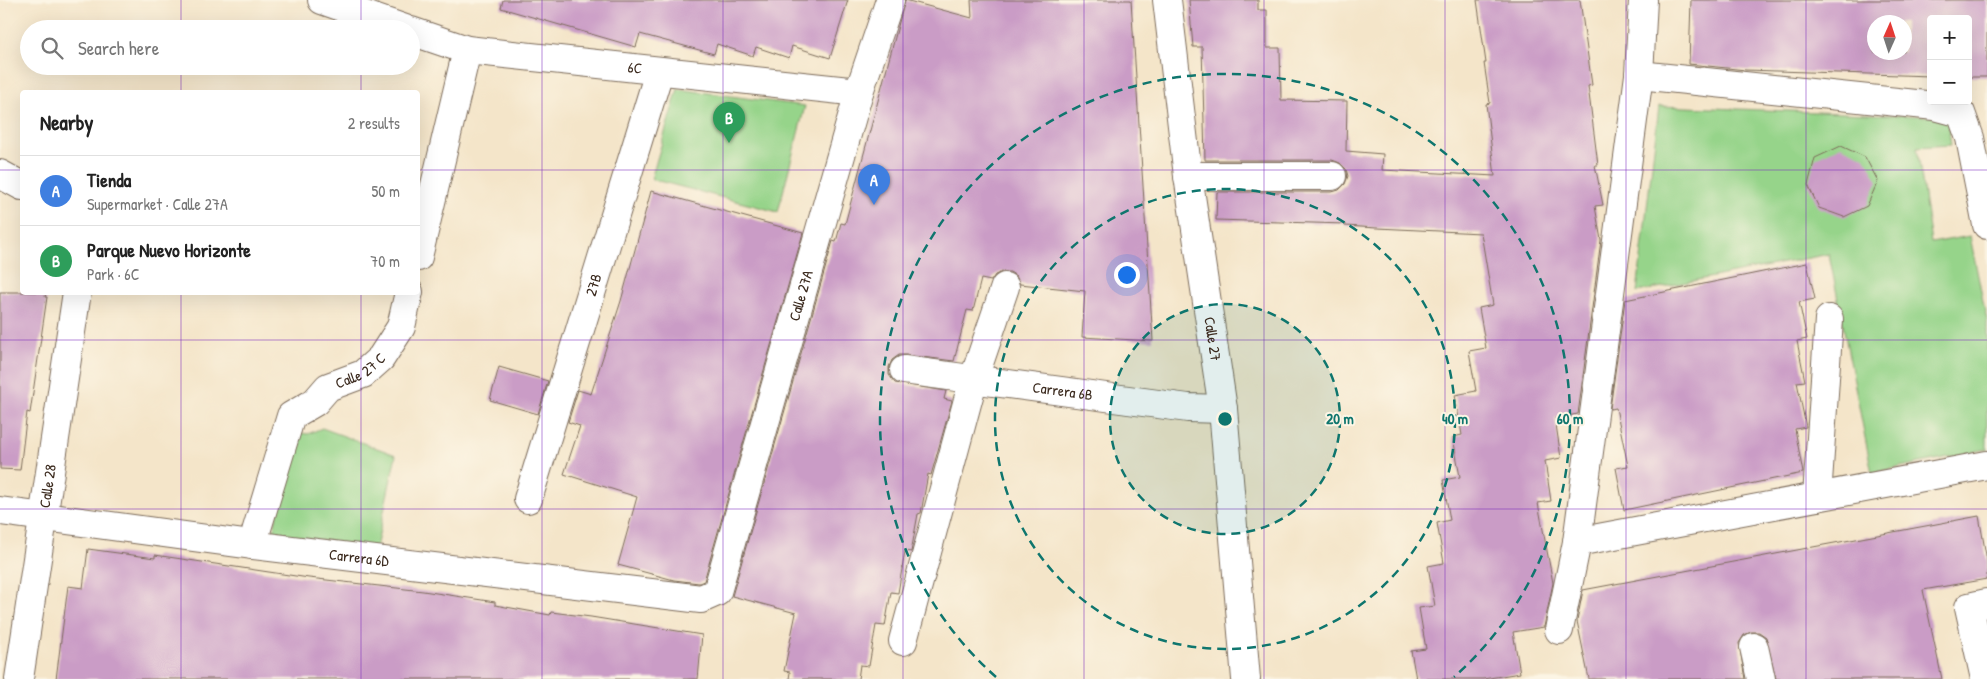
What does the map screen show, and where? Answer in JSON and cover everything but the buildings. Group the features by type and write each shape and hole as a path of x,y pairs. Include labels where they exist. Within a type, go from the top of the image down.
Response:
{"street":[{"path":"322,0 379,20"},
{"name":"Calle 27A","path":"717,592 859,92 890,0"},
{"name":"Calle 27","path":"1167,0 1188,176 1223,409 1246,679"},
{"path":"1559,630 1577,542 1639,75 1643,0"},
{"name":"6C","path":"420,34 467,50 859,92"},
{"path":"420,249 467,50"},
{"name":"27B","path":"528,499 659,72"},
{"path":"1639,75 1935,106 1961,113 1970,138 1987,225"},
{"path":"0,174 20,185"},
{"path":"1188,176 1332,176"},
{"path":"903,641 973,381 1006,287"},
{"name":"Calle 28","path":"19,679 77,295"},
{"name":"Calle 27 C","path":"252,545 291,416 315,402 328,388 363,374 381,358 401,327 408,295"},
{"path":"1818,497 1829,319"},
{"name":"Carrera 6B","path":"904,370 973,381 1188,408 1223,409"},
{"path":"1577,542 1987,465"},
{"name":"Carrera 6D","path":"0,511 43,515 252,545 701,599 717,592"},
{"path":"1984,679 1969,607 1987,603"},
{"path":"1754,647 1761,679"}],"green space":[{"path":"678,89 805,106 778,212 651,179"},
{"path":"1659,106 1947,117 1951,145 1917,147 1931,243 1970,236 1987,321 1987,449 1872,473 1829,254 1637,292"},
{"path":"322,428 396,455 376,548 273,533 295,432 308,434"}],"place":[{"name":"Parque Nuevo Horizonte","path":"729,143"},
{"name":"Tienda","path":"874,205"}]}
